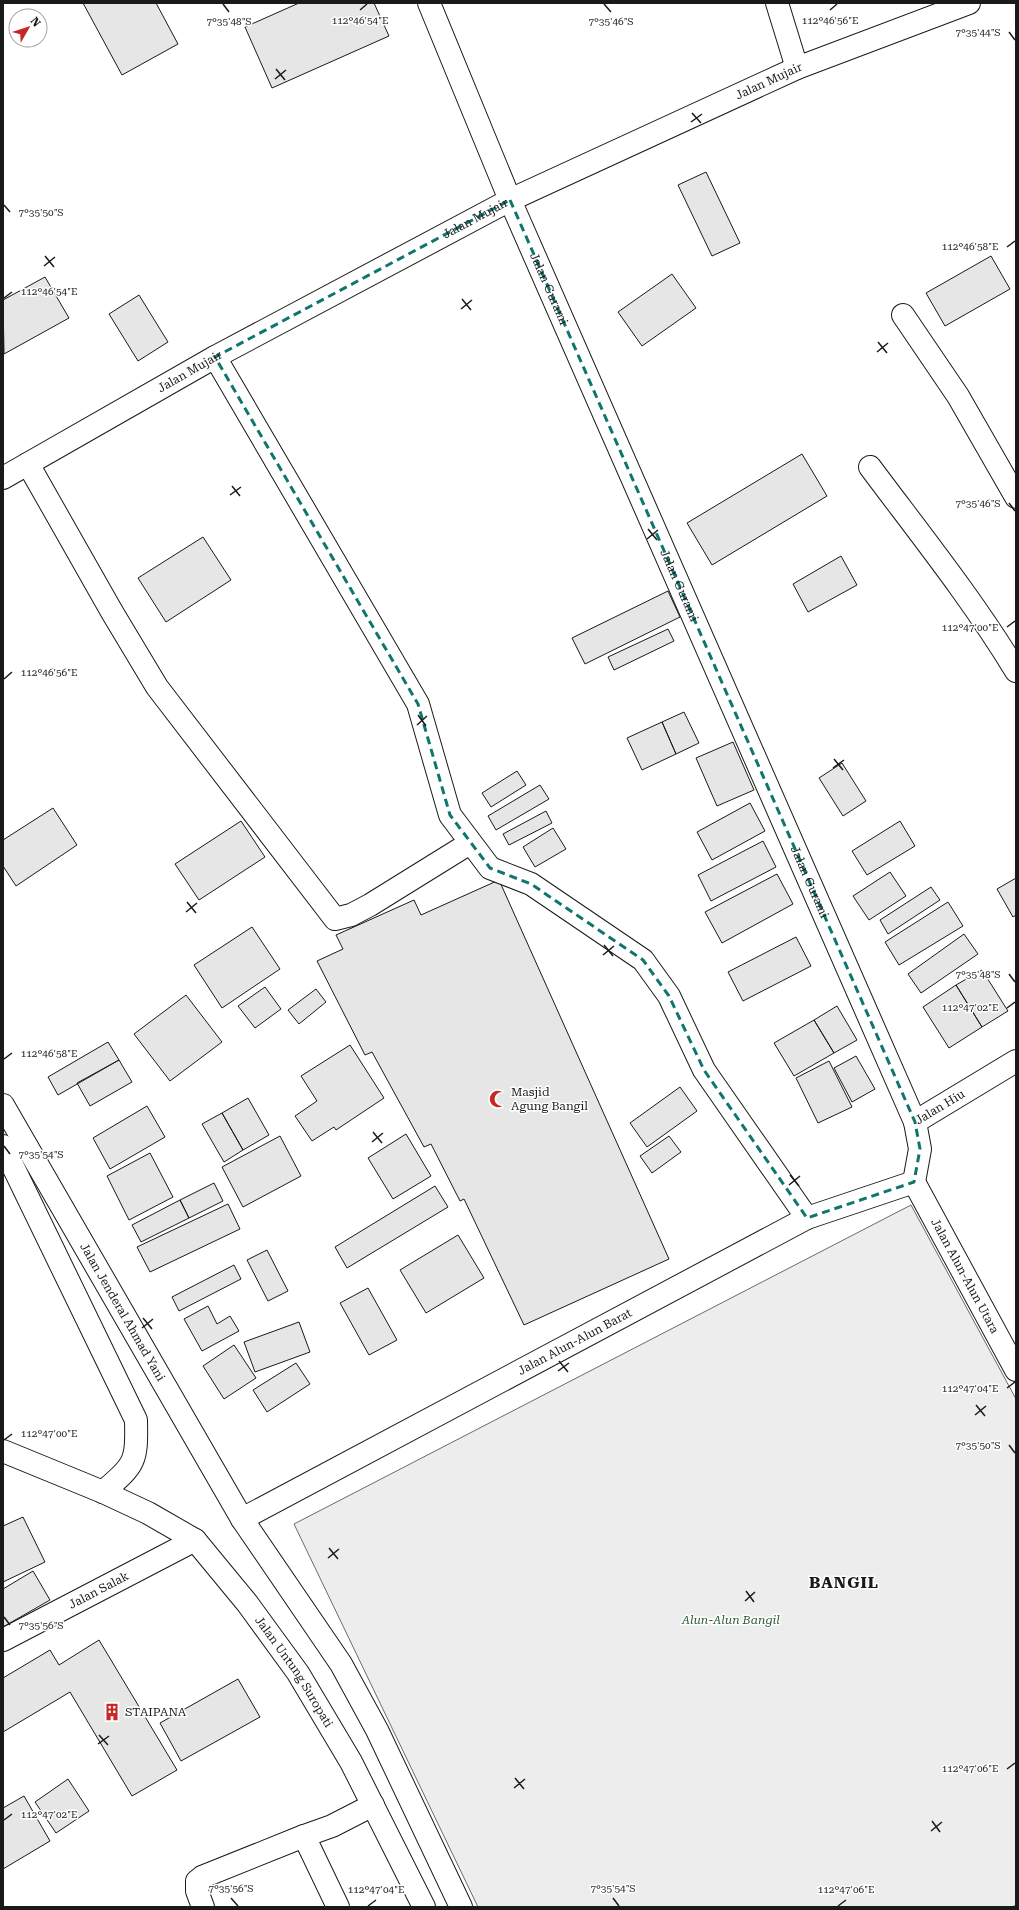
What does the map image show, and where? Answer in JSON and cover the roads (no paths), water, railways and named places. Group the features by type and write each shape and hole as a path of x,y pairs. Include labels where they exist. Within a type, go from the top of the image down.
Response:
{"main road":[{"name":"Jalan Gurami","path":"429,3 510,200 915,1122"},
{"path":"777,3 797,68"},
{"name":"Jalan Mujair","path":"3,478 215,357 510,200 927,10 969,3"},
{"path":"903,316 958,396 1016,497"},
{"path":"215,357 418,704 450,815 490,868 531,884 643,960 669,996 704,1070 807,1218"},
{"path":"28,464 112,612 158,687 335,919 351,915 370,905 470,843"},
{"path":"870,467 949,572 1016,670"},
{"name":"Jalan Hiu","path":"914,1182 920,1149 915,1122 1016,1061"},
{"name":"Jalan Jenderal Ahmad Yani","path":"3,1105 242,1519"},
{"path":"3,1146 136,1420 137,1451 128,1470 103,1492"},
{"name":"Jalan Alun-Alun Barat","path":"242,1519 807,1218 914,1182"},
{"name":"Jalan Alun-Alun Utara","path":"914,1182 1016,1370"},
{"name":"Jalan Untung Suropati","path":"3,1451 103,1492 148,1513 195,1540 247,1603 298,1673 351,1762 424,1907"},
{"path":"242,1519 341,1664 377,1730 460,1907"},
{"name":"Jalan Salak","path":"3,1640 195,1540"},
{"path":"203,1907 196,1886 197,1881 202,1877 332,1826 373,1805"},
{"path":"304,1836 338,1907"}],"place":[{"name":"Masjid Agung Bangil","path":"498,1099"},
{"name":"STAIPANA","path":"112,1712"}],"district":[{"name":"BANGIL","path":"844,1582"}],"park label":[{"name":"Alun-Alun Bangil","path":"731,1620"}]}
